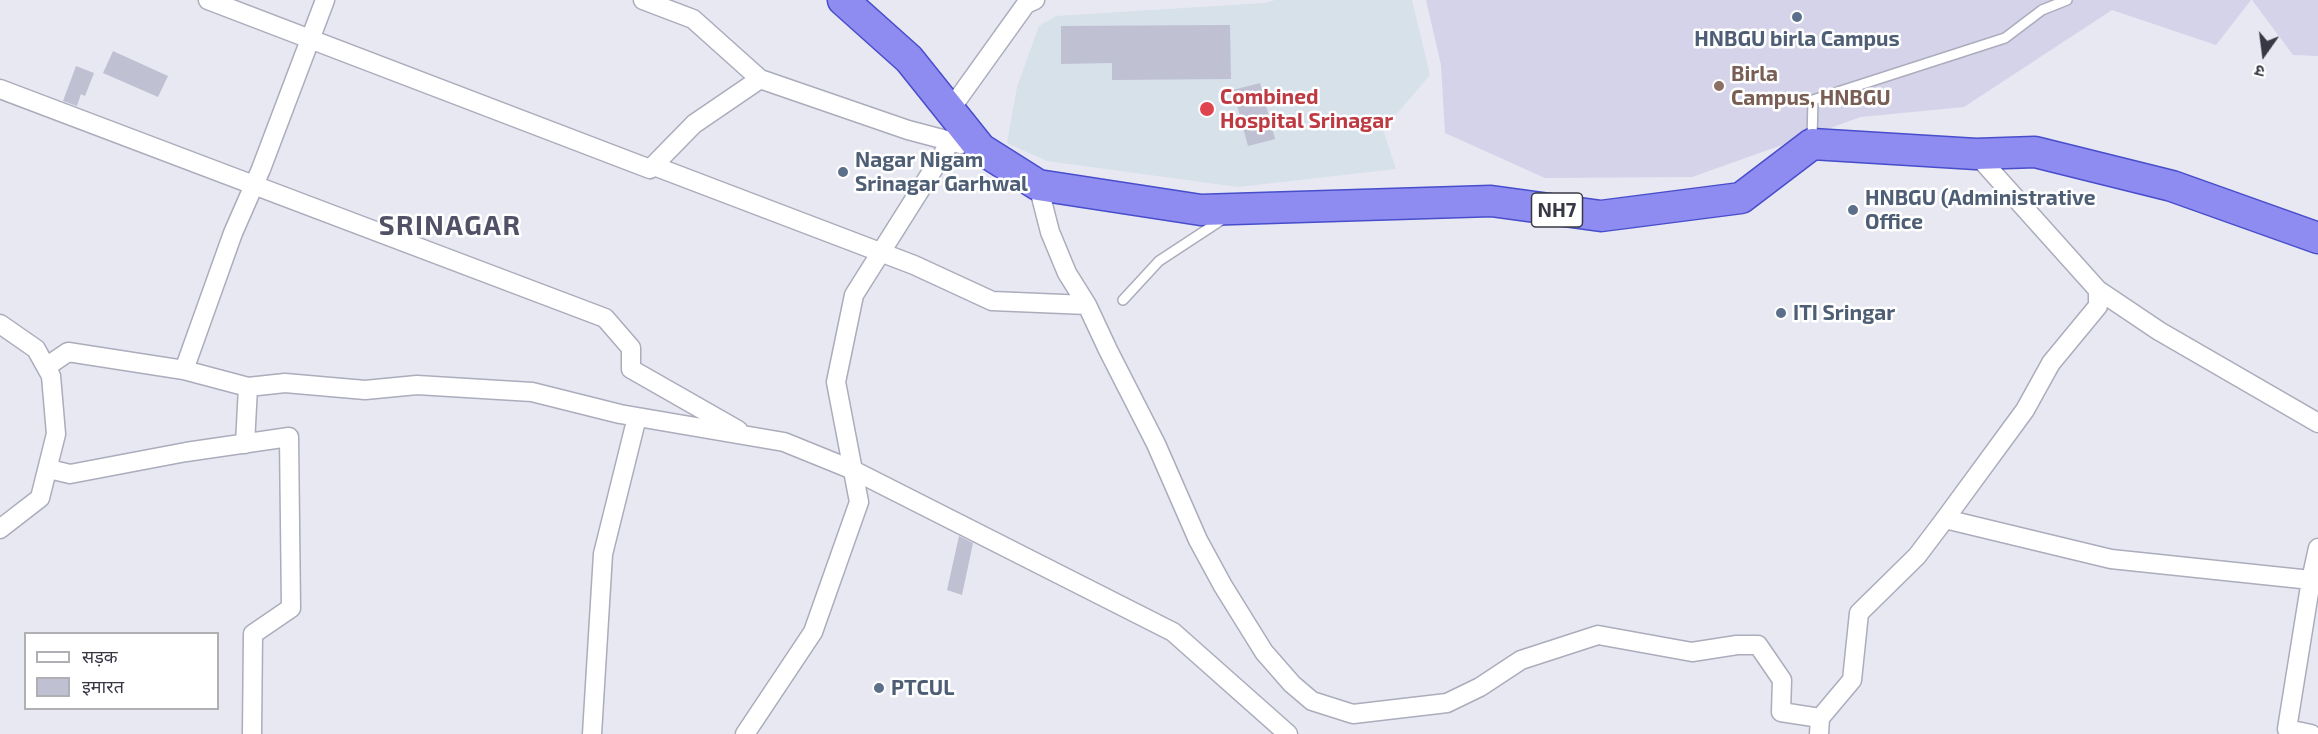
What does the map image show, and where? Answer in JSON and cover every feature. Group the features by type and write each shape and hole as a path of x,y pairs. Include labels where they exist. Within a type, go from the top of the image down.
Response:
{"highway":[{"name":"NH7","path":"843,0 909,59 981,149 1038,185 1201,210 1491,201 1601,216 1741,198 1812,144"},
{"path":"1812,144 1976,154 2035,152 2172,186 2318,238"}],"street":[{"path":"208,0 650,169 694,124 760,80"},
{"path":"184,370 233,233 254,185 325,0"},
{"path":"642,0 693,19 760,80 908,130 981,149"},
{"path":"950,110 1026,4 1035,0"},
{"path":"0,89 605,318 631,348 631,369 750,436"},
{"path":"745,734 813,632 859,502 836,382 854,295 951,141"},
{"path":"1976,154 2098,290 2159,331 2318,423"},
{"path":"654,166 881,252 992,301 1087,305"},
{"path":"1038,185 1050,232 1067,273 1087,305 1156,444 1198,540 1223,586 1273,663 1292,684 1312,702 1353,714 1447,703 1480,687 1521,660 1598,635 1692,652 1737,645 1758,645 1782,680 1781,712 1819,726 1852,680 1859,612 1917,556 1945,519 2025,411 2051,363 2098,306 2098,290"},
{"path":"0,324 36,349 51,376 56,434 40,498 0,529"},
{"path":"46,368 68,352 184,370 248,387 285,383 365,390 417,385 532,392 637,417 784,442 853,470 1173,632 1288,734"},
{"path":"244,444 248,387"},
{"path":"592,734 603,554 637,417"},
{"path":"48,469 70,474 289,438 291,608 253,634 252,734"},
{"path":"1945,519 2111,559 2311,580"},
{"path":"2311,734 2287,729 2318,548"}],"lane":[{"path":"1812,144 1813,100 2005,38 2042,10 2067,0"},
{"path":"1124,300 1159,261 1239,209"}],"shaded area":[{"name":"Combined Hospital Srinagar","path":"1275,0 1412,0 1430,75 1383,130 1396,169 1238,187 1047,161 1007,143 1017,87 1039,26 1056,16 1264,3"},
{"name":"Birla Campus, HNBGU","path":"1426,0 2251,0 2216,45 2112,10 1964,107 1861,117 1692,177 1545,178 1445,133 1441,65"},
{"path":"2252,0 2318,0 2318,56 2293,55"}],"building":[{"path":"1230,25 1231,79 1112,80 1112,63 1061,64 1061,26"},
{"path":"113,51 168,76 158,97 103,73"},
{"path":"76,66 94,73 85,96 81,94 77,106 63,101"},
{"path":"1260,83 1275,139 1248,146 1233,90"},
{"path":"959,536 973,543 962,595 947,590"}],"place":[{"name":"HNBGU birla Campus","path":"1797,17"},
{"name":"Birla Campus, HNBGU","path":"1719,86"},
{"name":"Combined Hospital Srinagar","path":"1207,109"},
{"name":"Nagar Nigam Srinagar Garhwal","path":"843,172"},
{"name":"HNBGU (Administrative Office","path":"1853,210"},
{"name":"ITI Sringar","path":"1781,313"},
{"name":"PTCUL","path":"879,688"}],"district":[{"name":"SRINAGAR","path":"450,226"}]}
